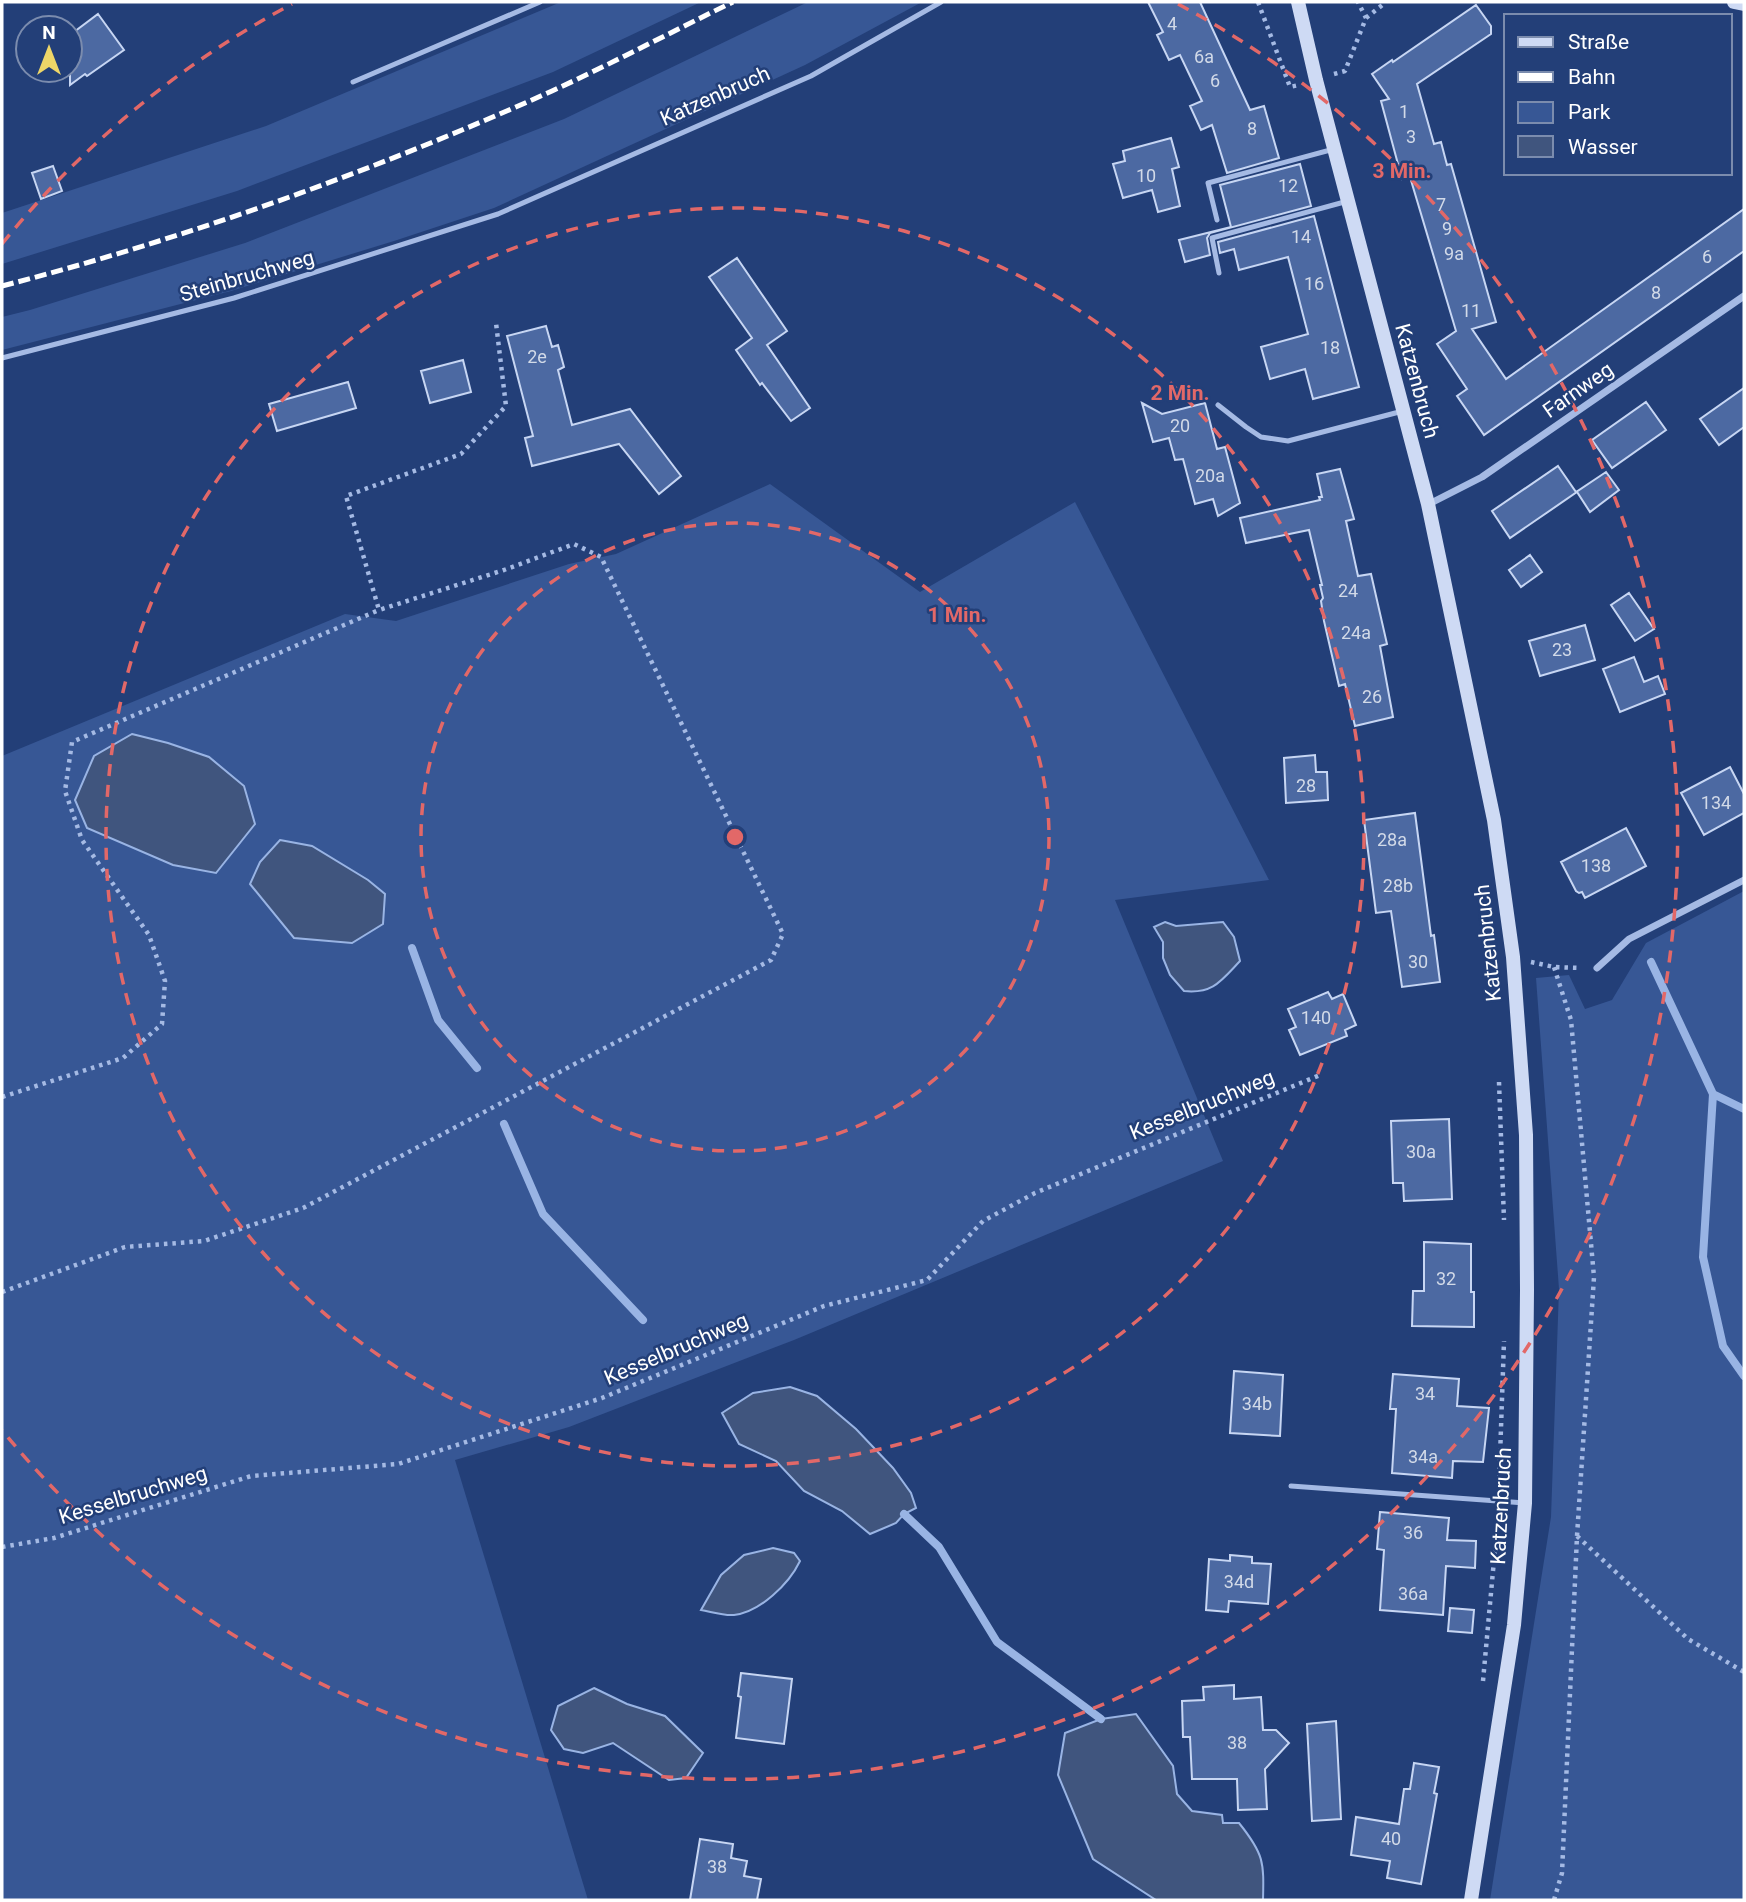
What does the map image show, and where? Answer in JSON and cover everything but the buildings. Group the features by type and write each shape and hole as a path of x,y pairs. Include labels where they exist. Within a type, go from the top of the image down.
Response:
{"street":[{"name":"Katzenbruch","path":"1298,2 1428,504 1494,820 1513,957 1526,1135 1525,1503 1514,1625 1471,1900"},
{"path":"1734,2 1744,4"},
{"name":"Farnweg","path":"1428,504 1482,477 1744,296"},
{"path":"1597,968 1629,939 1744,880"}],"lane":[{"path":"353,82 540,2"},
{"name":"Katzenbruch","path":"498,214 811,75 941,2"},
{"path":"1217,220 1208,183 1334,149"},
{"path":"1219,273 1212,238 1348,201"},
{"name":"Steinbruchweg","path":"2,359 234,299 498,214"},
{"path":"1218,405 1245,428 1261,437 1288,442 1403,411"},
{"path":"1292,1486 1525,1503"}],"path":[{"path":"1366,18 1386,2"},
{"path":"379,610 346,496 461,454 506,406 496,323"},
{"path":"2,1097 124,1058 162,1024 165,981 149,935 82,840 65,791 72,742 379,610 504,570 574,544 601,557 783,934 771,960 303,1208 204,1241 125,1247 2,1292"},
{"path":"1554,1900 1562,1872 1577,1536 1594,1277 1571,1020 1555,967 1597,968"},
{"path":"1499,1069 1504,1221"},
{"name":"Kesselbruchweg","path":"2,1547 54,1538 251,1476 398,1464 602,1398 824,1306 927,1280 983,1221 1035,1193 1320,1075"},
{"path":"1482,1692 1499,1501 1504,1329"},
{"path":"1577,1536 1688,1639 1744,1672"}],"green space":[{"path":"561,2 701,2 553,72 237,191 2,264 2,213 266,126"},
{"path":"808,2 922,2 805,65 494,208 231,291 2,350 2,317 245,243 564,119"},
{"path":"770,484 920,592 1075,502 1269,880 1115,900 1223,1161 794,1340 569,1427 455,1460 588,1900 2,1900 2,756 345,614 396,621 569,564 616,554"},
{"path":"1744,891 1744,1900 1490,1900 1551,1517 1559,1289 1536,978 1569,975 1585,1009 1612,1000 1646,943"}],"water":[{"path":"132,734 209,757 244,786 255,824 216,873 173,865 87,828 75,800 94,756"},
{"path":"280,840 312,846 368,880 385,894 383,924 352,943 294,938 250,884 260,862"},
{"path":"1165,922 1176,926 1223,922 1234,937 1240,961 1216,985 1202,990 1184,991 1170,975 1163,958 1163,942 1154,927"},
{"path":"790,1387 817,1396 856,1429 893,1468 911,1493 916,1508 904,1514 896,1523 870,1534 842,1511 804,1491 776,1461 739,1444 722,1413 753,1393"},
{"path":"773,1548 794,1553 800,1561 789,1579 773,1596 754,1609 734,1615 701,1610 721,1575 744,1555"},
{"path":"594,1688 627,1704 665,1716 703,1753 686,1778 669,1780 613,1743 583,1753 564,1749 551,1730 558,1706"},
{"path":"1136,1714 1173,1766 1177,1794 1192,1811 1222,1815 1223,1823 1239,1823 1247,1834 1261,1859 1263,1900 1156,1900 1093,1859 1058,1775 1065,1733 1101,1719"}],"waterway":[{"path":"412,948 438,1020 477,1068"},
{"path":"1651,962 1713,1094 1703,1257 1723,1346 1744,1376"},
{"path":"1713,1094 1744,1109"},
{"path":"504,1124 543,1214 643,1320"},
{"path":"904,1514 939,1547 997,1642 1101,1719"}],"railway":[{"path":"2,286 211,224 350,175 552,91 733,2"}]}
